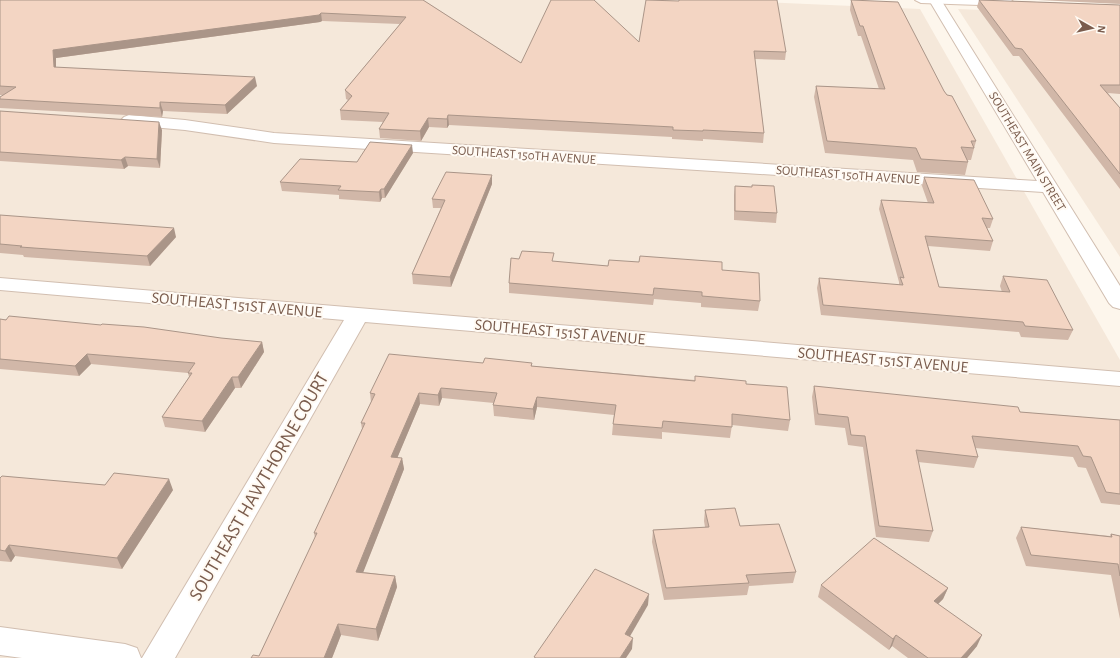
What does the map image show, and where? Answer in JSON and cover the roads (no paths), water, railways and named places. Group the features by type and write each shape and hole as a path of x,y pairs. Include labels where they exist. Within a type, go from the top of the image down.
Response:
{"street":[{"path":"921,0 1022,4"},
{"name":"SOUTHEAST MAIN STREET","path":"935,0 1049,187 1114,284 1120,303"},
{"name":"SOUTHEAST 150TH AVENUE","path":"111,119 185,125 274,138 1049,187"},
{"name":"SOUTHEAST 151ST AVENUE","path":"0,284 1120,379"},
{"name":"SOUTHEAST HAWTHORNE COURT","path":"158,658 358,314"},
{"path":"0,641 125,658"}]}
